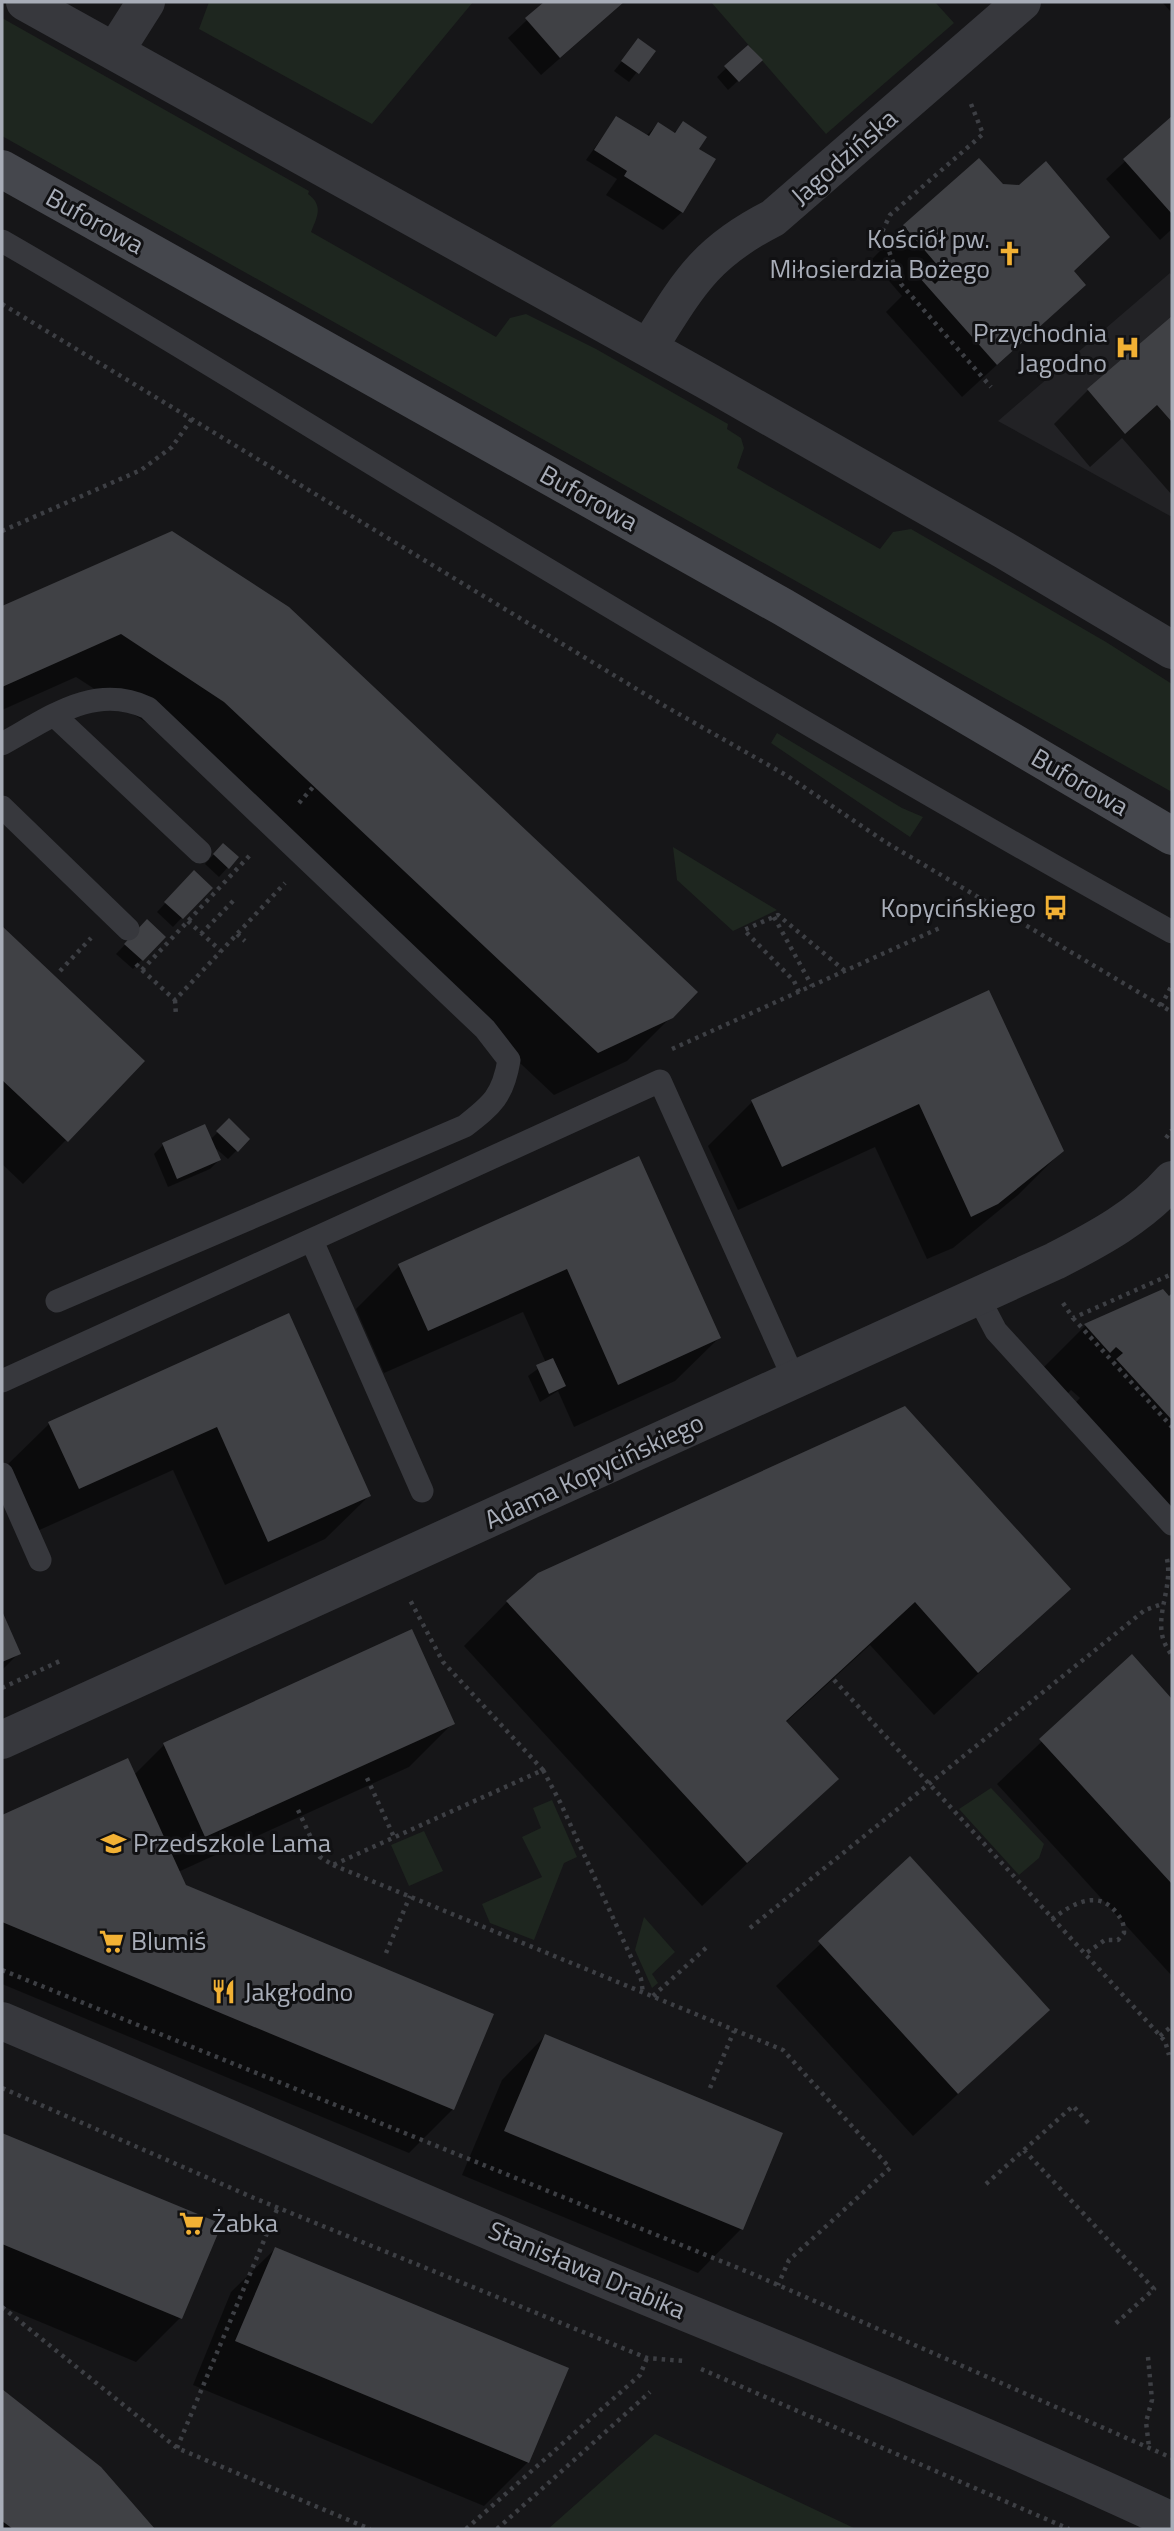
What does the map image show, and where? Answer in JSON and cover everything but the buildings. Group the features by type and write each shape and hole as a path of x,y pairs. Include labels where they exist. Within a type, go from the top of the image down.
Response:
{"main road":[{"name":"Buforowa","path":"2,169 783,607 1172,836"}],"street":[{"path":"25,2 648,348 1004,550 1172,650"},
{"path":"114,51 146,2"},
{"name":"Jagodzińska","path":"648,348 679,298 712,256 744,233 773,218 1022,2"},
{"name":"Adama Kopycińskiego","path":"2,1740 1101,1238 1143,1207 1172,1180"},
{"name":"Stanisława Drabika","path":"2,2021 617,2284 730,2328 1071,2473 1172,2521"}],"lane":[{"path":"2,241 128,313 480,529 938,801 1172,932"},
{"path":"2,744 73,706 104,698 116,697 148,708 498,1042 509,1060 505,1083 492,1105 465,1126 57,1301"},
{"path":"55,716 200,852"},
{"path":"2,807 121,922"},
{"path":"2,1381 660,1082 794,1379"},
{"path":"312,1241 422,1491"},
{"path":"977,1295 996,1331 1172,1524"},
{"path":"2,1474 40,1560"}],"path":[{"path":"946,68 965,89 983,134 890,215 882,232 901,284 991,387"},
{"path":"2,304 193,417 663,705 786,775 887,843 1172,1012"},
{"path":"2,531 141,470 172,447 193,417"},
{"path":"142,970 314,786"},
{"path":"175,1000 306,859"},
{"path":"201,934 235,899"},
{"path":"799,992 794,981 744,930 778,915 845,971"},
{"path":"774,917 812,986"},
{"path":"188,921 221,951"},
{"path":"60,971 121,922"},
{"path":"665,1052 942,927"},
{"path":"237,934 245,942"},
{"path":"134,962 175,1000 176,1016"},
{"path":"1161,1006 1172,985"},
{"path":"1073,1318 1172,1274"},
{"path":"1057,1294 1073,1318 1172,1427"},
{"path":"1162,1548 1171,1575 1161,1634 1172,1655"},
{"path":"404,1590 443,1662 543,1770 641,1979 643,1994"},
{"path":"750,1928 1145,1610 1165,1603"},
{"path":"2,1688 60,1661"},
{"path":"834,1680 1160,2036 1169,2054"},
{"path":"333,1865 543,1770"},
{"path":"368,1778 394,1837"},
{"path":"298,1810 320,1857 333,1865 783,2050 890,2168 789,2260 778,2285"},
{"path":"386,1953 410,1896"},
{"path":"1052,1919 1068,1906 1084,1900 1106,1902 1114,1909 1123,1921 1124,1933 1118,1940 1105,1940 1085,1954"},
{"path":"653,1996 707,1947"},
{"path":"2,1970 778,2285 1172,2458"},
{"path":"1160,2036 1172,2026"},
{"path":"710,2088 734,2031"},
{"path":"2,2088 278,2207 648,2358 681,2360 1069,2529"},
{"path":"986,2184 1073,2106 1090,2125"},
{"path":"1024,2150 1154,2289 1114,2325"},
{"path":"177,2448 278,2207"},
{"path":"2,2307 177,2448 370,2529"},
{"path":"1148,2357 1152,2400 1146,2422 1149,2448"},
{"path":"466,2529 640,2375 648,2358"},
{"path":"497,2529 650,2392"}],"shaded area":[{"path":"209,2 473,2 372,124 199,29"},
{"path":"711,2 935,2 954,23 826,134"},
{"path":"2,18 309,191 308,194 318,207 311,232 496,337 510,318 526,314 596,349 728,424 727,429 741,438 744,448 737,468 880,549 893,532 911,529 1106,642 1172,684 1172,792 2,136"},
{"name":"Przychodnia Jagodno","path":"1170,273 1172,276 1172,517 998,421"},
{"path":"777,733 902,808 923,817 910,837 771,743"},
{"path":"673,847 777,910 733,931 677,880"},
{"path":"991,1788 1044,1844 1039,1858 1019,1875 959,1809"},
{"path":"552,1800 577,1857 564,1863 534,1940 490,1923 482,1904 542,1877 522,1837 541,1828 533,1808"},
{"path":"424,1831 443,1871 409,1886 391,1845"},
{"path":"644,1917 675,1952 652,1974 658,1983 652,1988 635,1950"},
{"path":"655,2434 856,2529 548,2529"}],"place":[{"name":"Kościół pw. Miłosierdzia Bożego","path":"1010,254"},
{"name":"Przychodnia Jagodno","path":"1127,348"},
{"name":"Kopycińskiego","path":"1056,908"},
{"name":"Przedszkole Lama","path":"113,1843"},
{"name":"Blumiś","path":"111,1941"},
{"name":"Jakgłodno","path":"224,1992"},
{"name":"Żabka","path":"192,2223"}]}
